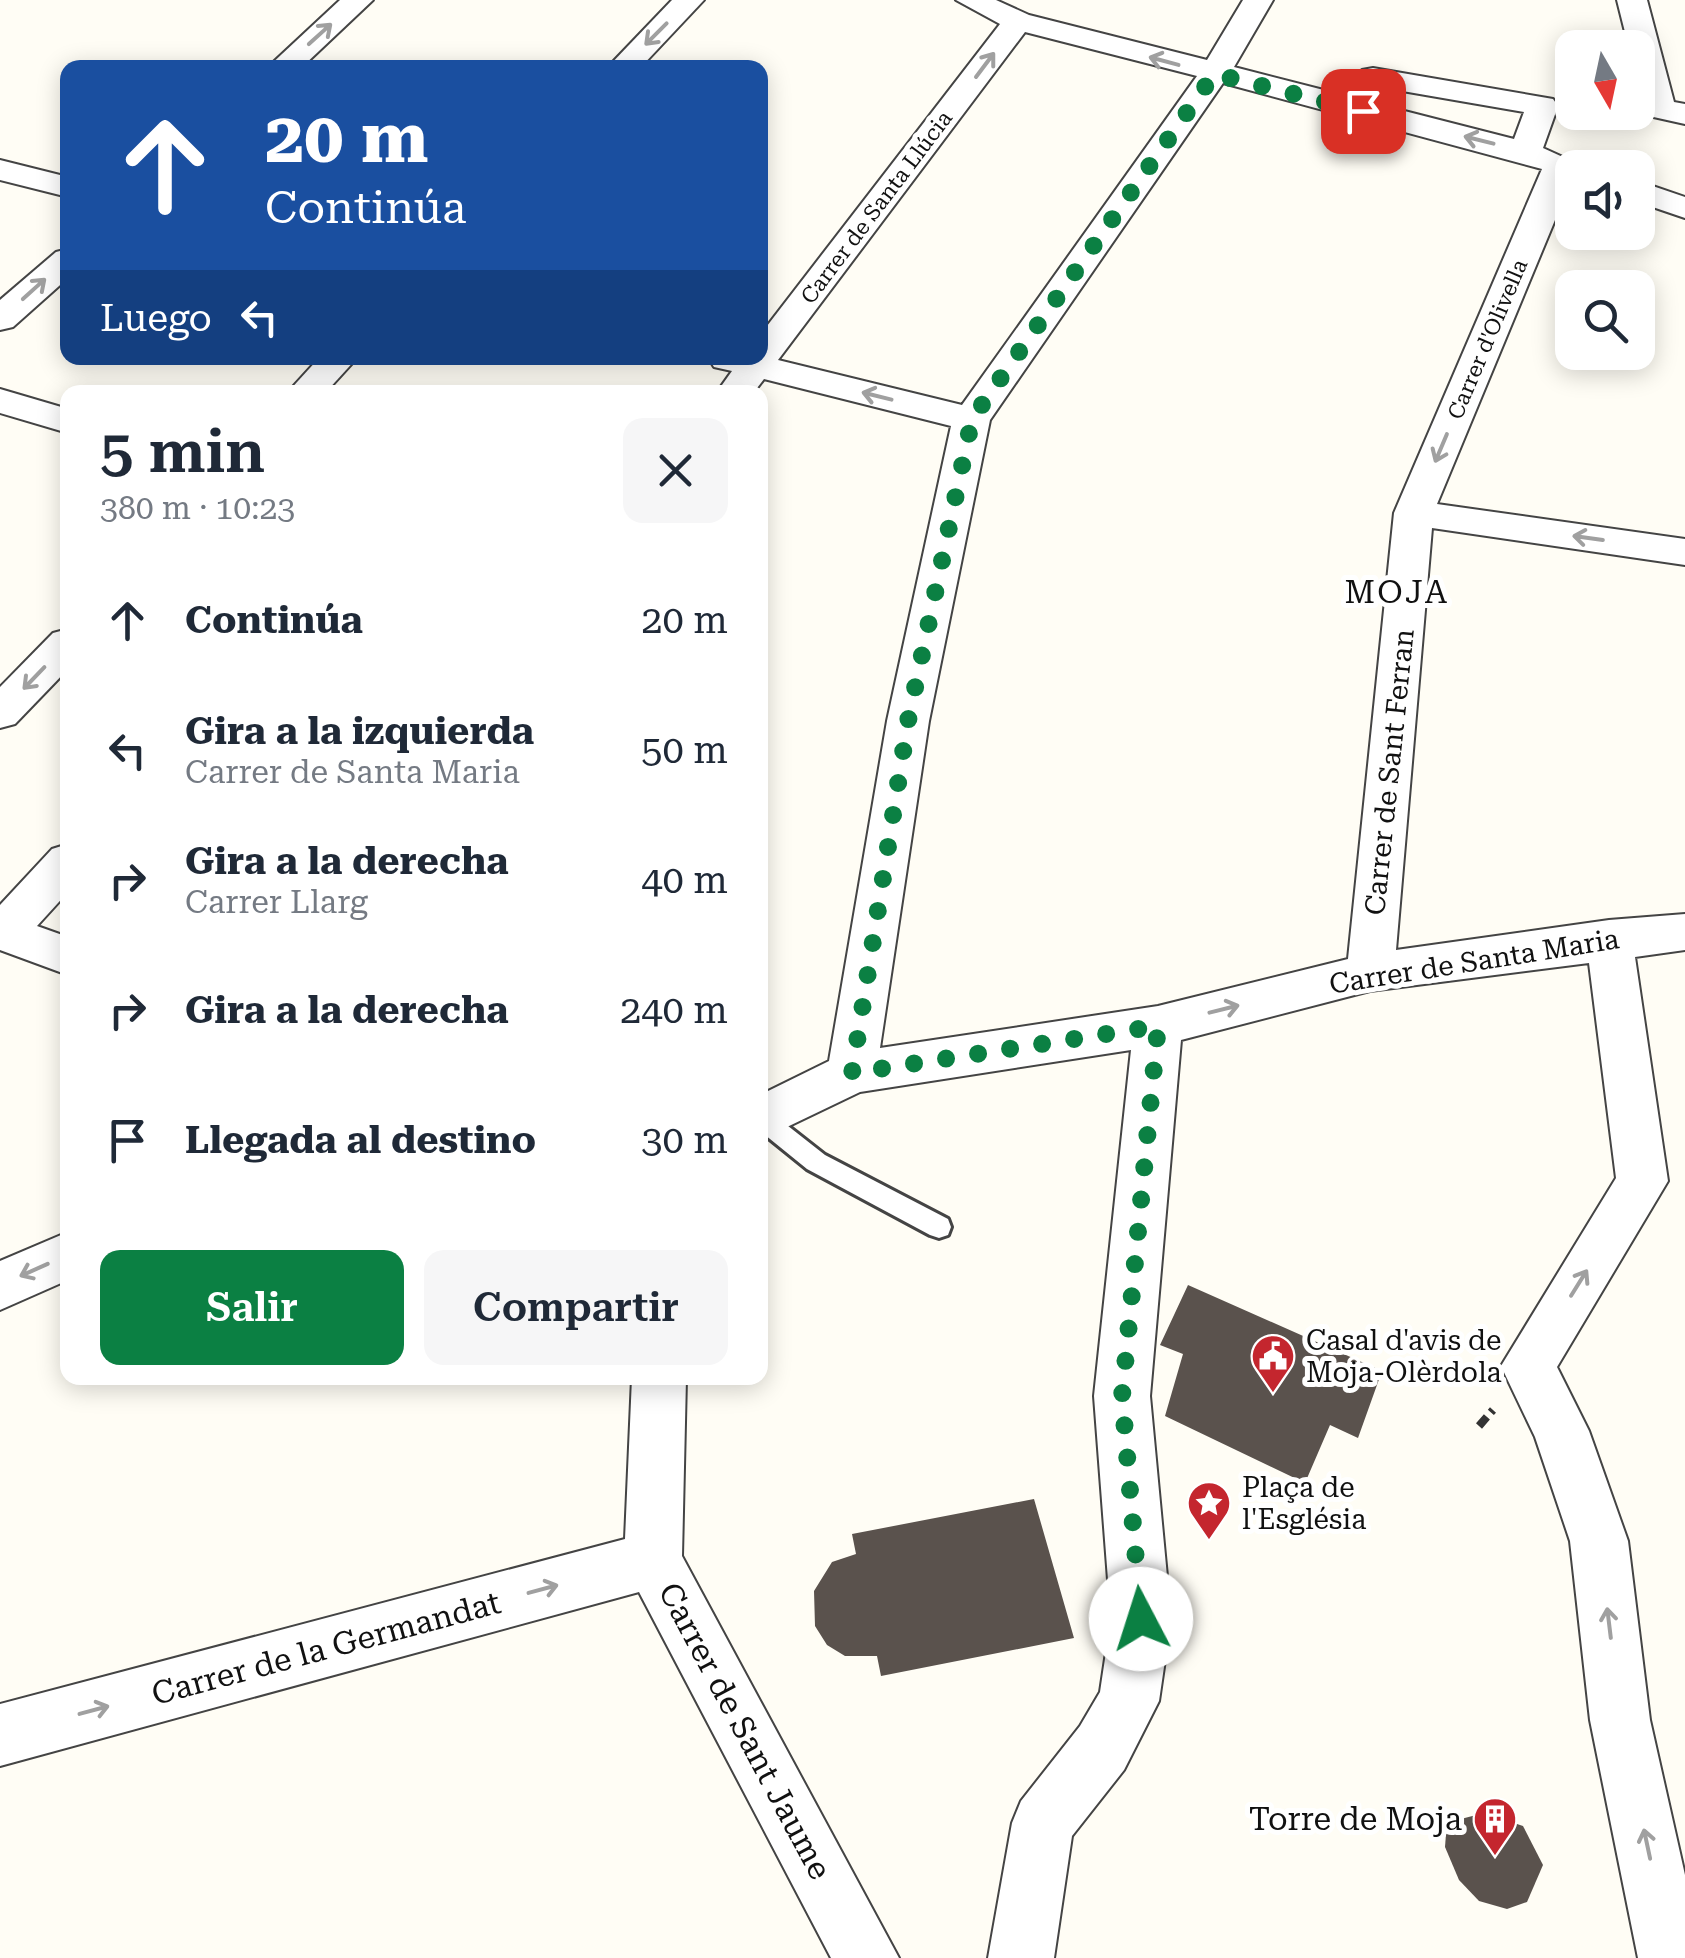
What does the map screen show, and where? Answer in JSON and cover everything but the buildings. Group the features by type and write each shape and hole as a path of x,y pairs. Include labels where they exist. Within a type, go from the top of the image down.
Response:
{"street":[{"path":"291,60 358,0"},
{"path":"630,60 690,0"},
{"path":"971,0 1018,21 1555,163"},
{"path":"852,1073 908,721 972,419 1214,74 1258,0"},
{"path":"1632,0 1660,110 1685,114"},
{"name":"Carrer de Santa Llúcia","path":"768,333 1018,21"},
{"path":"1363,111 1373,77 1542,106 1525,153"},
{"path":"0,170 60,185"},
{"name":"Carrer d'Olivella","path":"1414,513 1555,192"},
{"path":"1655,198 1685,208"},
{"path":"0,319 60,266"},
{"path":"313,385 332,365"},
{"path":"737,372 972,419"},
{"path":"0,401 60,418"},
{"path":"1414,513 1685,552"},
{"name":"Carrer de Sant Ferran","path":"1370,972 1414,513"},
{"path":"0,712 60,651"},
{"path":"60,870 2,931 60,954"},
{"name":"Carrer de Santa Maria","path":"768,1115 852,1073 1158,1026 1370,972 1608,938 1685,932"},
{"path":"1608,938 1642,1181 1528,1366 1561,1431 1599,1541 1620,1720 1669,1949"},
{"path":"1021,1958 1043,1823 1102,1748 1129,1701 1141,1619 1122,1396 1158,1026"},
{"path":"0,1286 60,1259"},
{"name":"Carrer de Sant Jaume","path":"659,1385 653,1560 866,1958"},
{"name":"Carrer de la Germandat","path":"0,1735 653,1560"}],"lane":[{"path":"768,1124 816,1162 940,1228"}],"place":[{"name":"Casal d'avis de Moja-Olèrdola","path":"1273,1394"},
{"name":"Plaça de l'Església","path":"1209,1541"},
{"name":"Torre de Moja","path":"1495,1857"}],"district":[{"name":"MOJA","path":"1397,592"}],"route":[{"path":"1141,1619 1122,1396 1158,1026 852,1073 908,721 972,419 1214,74 1363,111"}]}
